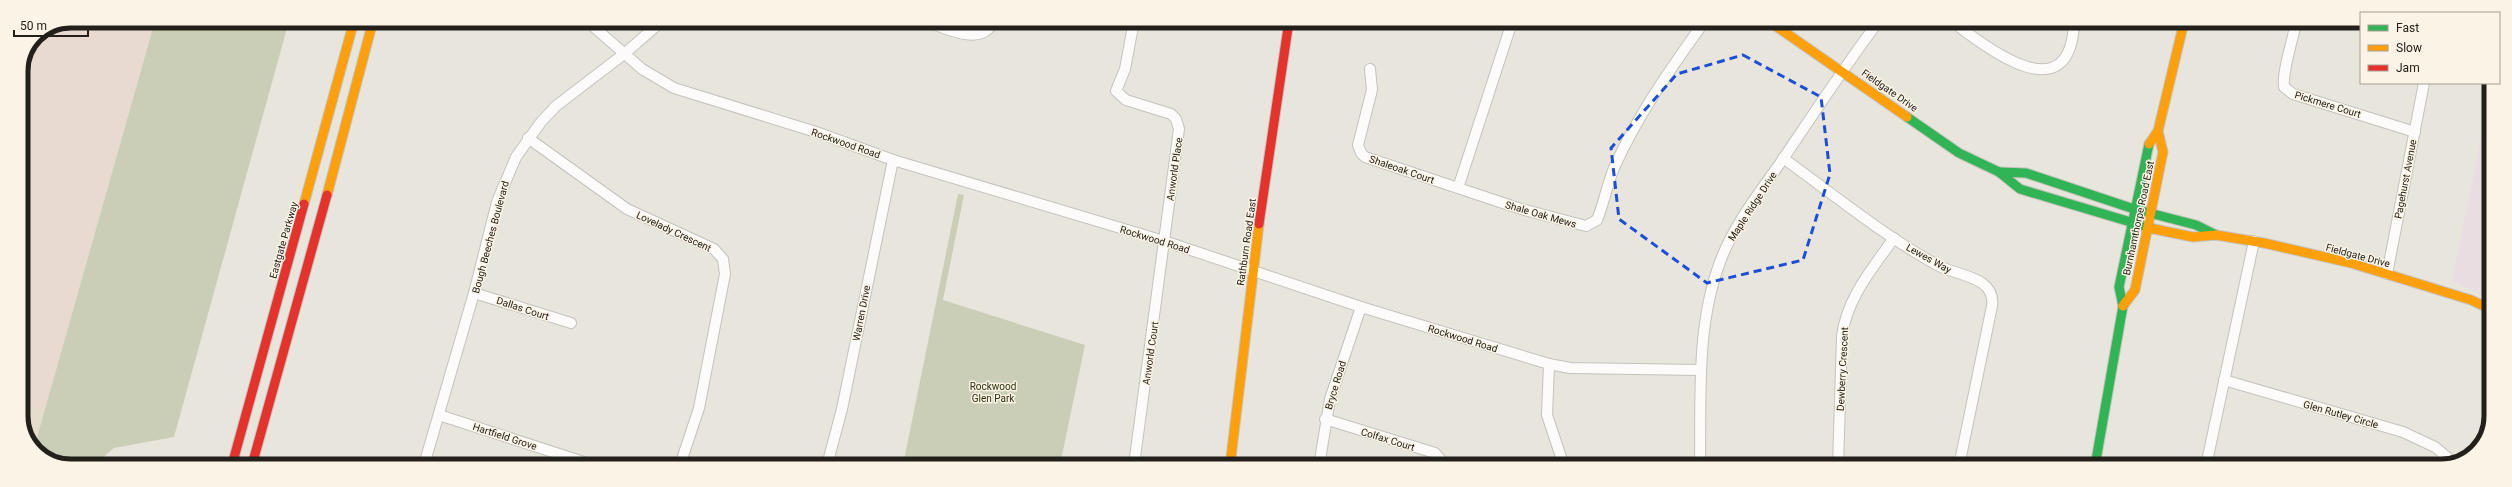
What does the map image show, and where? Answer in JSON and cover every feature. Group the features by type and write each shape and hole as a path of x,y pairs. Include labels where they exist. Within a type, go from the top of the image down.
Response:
{"main road":[{"name":"Eastgate Parkway","path":"234,459 342,74 352,28"},
{"path":"254,459 358,81 370,28"},
{"name":"Rathburn Road East","path":"1231,459 1252,270 1288,28"},
{"name":"Fieldgate Drive","path":"1779,28 1842,70 1959,153 1999,172 2020,188 2147,228 2193,237 2216,235 2254,241 2350,263 2471,300 2484,307"},
{"name":"Burnhamthorpe Road East","path":"2096,459 2123,306 2120,287 2134,209 2147,148 2158,131 2183,28"},
{"name":"Burnhamthorpe Road East","path":"2123,306 2135,290 2163,152 2158,131"},
{"name":"Fieldgate Drive","path":"1999,172 2026,173 2134,209 2196,224 2216,235"}],"street":[{"name":"Rockwood Road","path":"595,28 653,78 674,88 816,132 893,160 1164,241 1361,307 1549,364 1570,368 1700,370"},
{"name":"Bough Beeches Boulevard","path":"426,459 474,293 501,188 516,157 528,138 556,106 624,54 654,28"},
{"path":"949,28 973,35 986,31 988,28"},
{"name":"Anworld Place","path":"1133,28 1125,69 1116,91 1126,100 1171,114 1179,126 1164,241"},
{"path":"1458,188 1510,28"},
{"name":"Shale Oak Mews","path":"1458,188 1580,226 1586,226 1596,222 1607,186 1624,149 1663,81 1700,28"},
{"name":"Maple Ridge Drive","path":"1700,459 1700,370 1707,311 1720,262 1738,225 1842,70 1874,28"},
{"path":"1960,28 1984,47 2020,64 2041,71 2056,68 2067,58 2074,36 2074,28"},
{"name":"Pickmere Court","path":"2295,28 2288,62 2282,76 2284,87 2293,94 2414,132"},
{"name":"Shaleoak Court","path":"1370,69 1372,90 1359,140 1361,153 1368,159 1458,188"},
{"name":"Pagehurst Avenue","path":"2387,274 2424,84"},
{"name":"Lovelady Crescent","path":"528,138 618,203 714,249 723,258 725,274 699,408 682,459"},
{"name":"Lewes Way","path":"1783,158 1894,238 1939,266 1980,281 1987,286 1992,295 1992,306 1959,459"},
{"name":"Warren Drive","path":"829,459 842,409 893,160"},
{"name":"Dewberry Crescent","path":"1838,459 1842,336 1844,321 1857,292 1894,238"},
{"name":"Anworld Court","path":"1135,459 1164,241"},
{"path":"2207,459 2254,241"},
{"name":"Dallas Court","path":"474,293 571,323"},
{"name":"Bryce Road","path":"1320,459 1325,419 1361,307"},
{"path":"1549,364 1547,416 1562,459"},
{"name":"Glen Rutley Circle","path":"2224,380 2403,432 2435,447 2448,458"},
{"name":"Hartfield Grove","path":"439,415 564,459"},
{"name":"Colfax Court","path":"1325,419 1434,453 1440,459"}],"highlighted area":[{"path":"1743,55 1821,97 1830,174 1803,260 1707,283 1619,219 1611,148 1677,74"}],"shaded area":[{"path":"153,28 45,410 28,406 28,71 31,55 35,47 47,35 63,29"},
{"path":"2484,124 2484,295 2452,281"},
{"path":"28,406 45,410 36,441 31,432 29,424"}],"green space":[{"path":"153,28 287,28 174,437 114,448 101,459 60,458 47,452 36,441"},
{"name":"Rockwood Glen Park","path":"958,194 964,195 943,300 1085,345 1061,459 904,459"}],"traffic: fast":[{"path":"1907,117 1959,153 1999,172 2020,189 2154,229"},
{"path":"2096,459 2123,306 2119,287 2149,144"},
{"path":"1999,172 2026,173 2134,209 2196,225 2216,235"}],"traffic: slow":[{"path":"304,204 352,28"},
{"path":"327,195 371,28"},
{"path":"1779,28 1907,117"},
{"path":"2149,144 2158,131 2183,28"},
{"path":"2123,306 2135,290 2163,152 2158,131"},
{"path":"1231,459 1259,224"},
{"path":"2154,229 2193,237 2216,235 2264,243 2351,263 2471,300 2484,306"}],"traffic: jam":[{"path":"1259,224 1288,28"},
{"path":"254,459 327,195"},
{"path":"234,459 304,204"}]}
